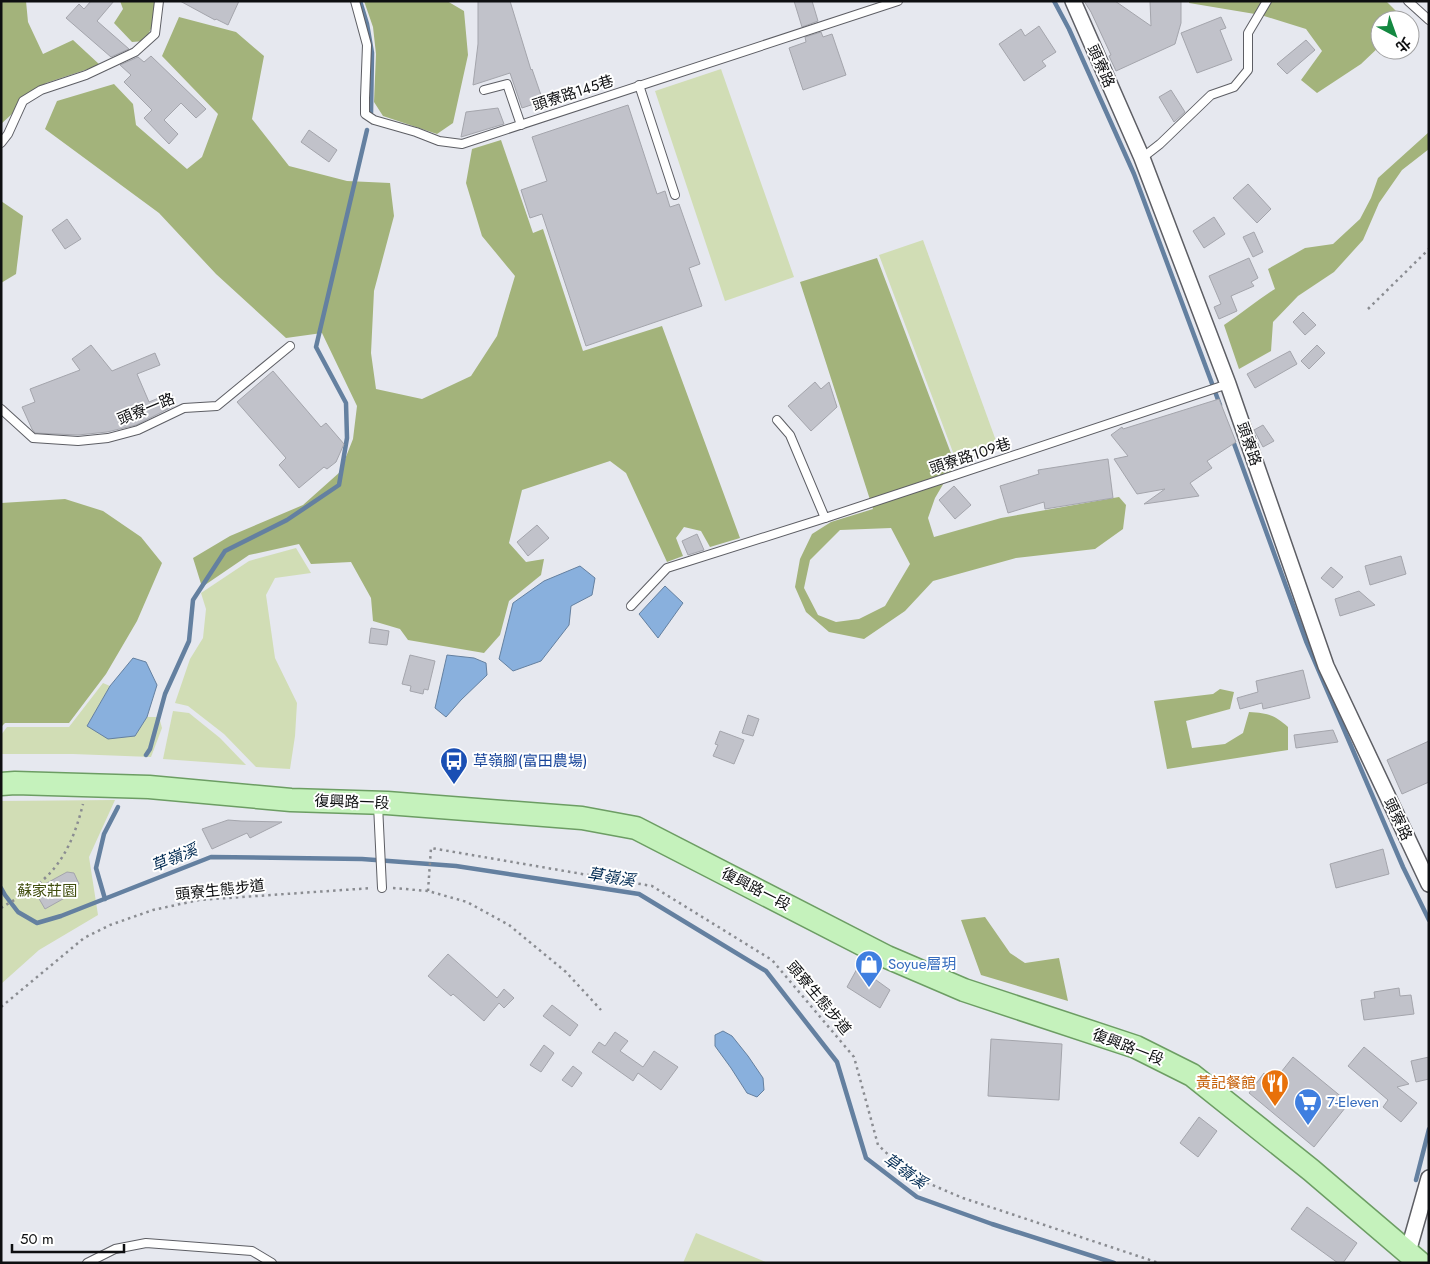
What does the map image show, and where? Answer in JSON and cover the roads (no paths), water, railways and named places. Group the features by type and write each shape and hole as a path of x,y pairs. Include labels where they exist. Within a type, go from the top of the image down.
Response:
{"main road":[{"name":"復興路一段","path":"1,784 15,782 149,787 291,800 378,803 582,818 636,828 887,957 964,990 1136,1047 1192,1075 1311,1170 1414,1258"}],"street":[{"name":"頭寮路","path":"1072,1 1142,158 1228,384 1326,666 1429,884"},
{"path":"1414,1258 1429,1178"}],"lane":[{"path":"1,143 8,134 24,101 41,90 86,75 135,52 155,34 159,1"},
{"name":"頭寮路145巷","path":"355,1 367,45 365,114 374,120 439,141 462,144 898,1"},
{"path":"1142,158 1160,144 1211,95 1234,87 1248,70 1248,33 1267,1"},
{"path":"1408,1 1429,20"},
{"path":"484,90 506,84 520,125"},
{"path":"640,85 675,195"},
{"name":"頭寮一路","path":"1,409 33,438 78,440 108,438 138,430 184,408 217,406 290,346"},
{"name":"頭寮路109巷","path":"631,606 667,568 825,518 1228,384"},
{"path":"777,420 790,434 825,518"},
{"path":"378,803 382,888"},
{"path":"87,1263 115,1249 146,1243 252,1251 272,1263"}],"water":[{"path":"580,566 595,578 592,595 571,606 569,625 541,661 513,671 499,659 513,603 544,581"},
{"path":"665,586 683,603 658,638 639,614"},
{"path":"447,655 474,658 486,663 487,675 446,717 435,708"},
{"path":"133,658 146,662 157,685 147,717 135,736 108,739 87,726 110,686"},
{"path":"723,1031 732,1036 763,1078 764,1090 757,1097 747,1093 715,1046 715,1035"}],"waterway":[{"path":"360,1 367,24 372,53 371,113"},
{"path":"1054,1 1069,29 1134,174 1220,405"},
{"path":"146,755 150,749 165,694 189,641 193,600 225,551 287,520 339,485 347,438 346,403 316,347 367,130"},
{"path":"1232,438 1306,641 1403,867 1429,920"},
{"path":"105,899 96,868 104,834 118,807"},
{"name":"草嶺溪","path":"1,888 18,912 37,923 61,916 211,857 362,859 456,866 639,894 766,971 837,1062 866,1158 917,1197 992,1224 1114,1263"},
{"path":"1416,1180 1429,1129"}],"place":[{"name":"草嶺腳(富田農場)","path":"454,785"},
{"name":"Soyue層玥","path":"869,988"},
{"name":"黃記餐館","path":"1275,1107"},
{"name":"7-Eleven","path":"1308,1126"}],"park label":[{"name":"蘇家莊園","path":"47,891"}]}
